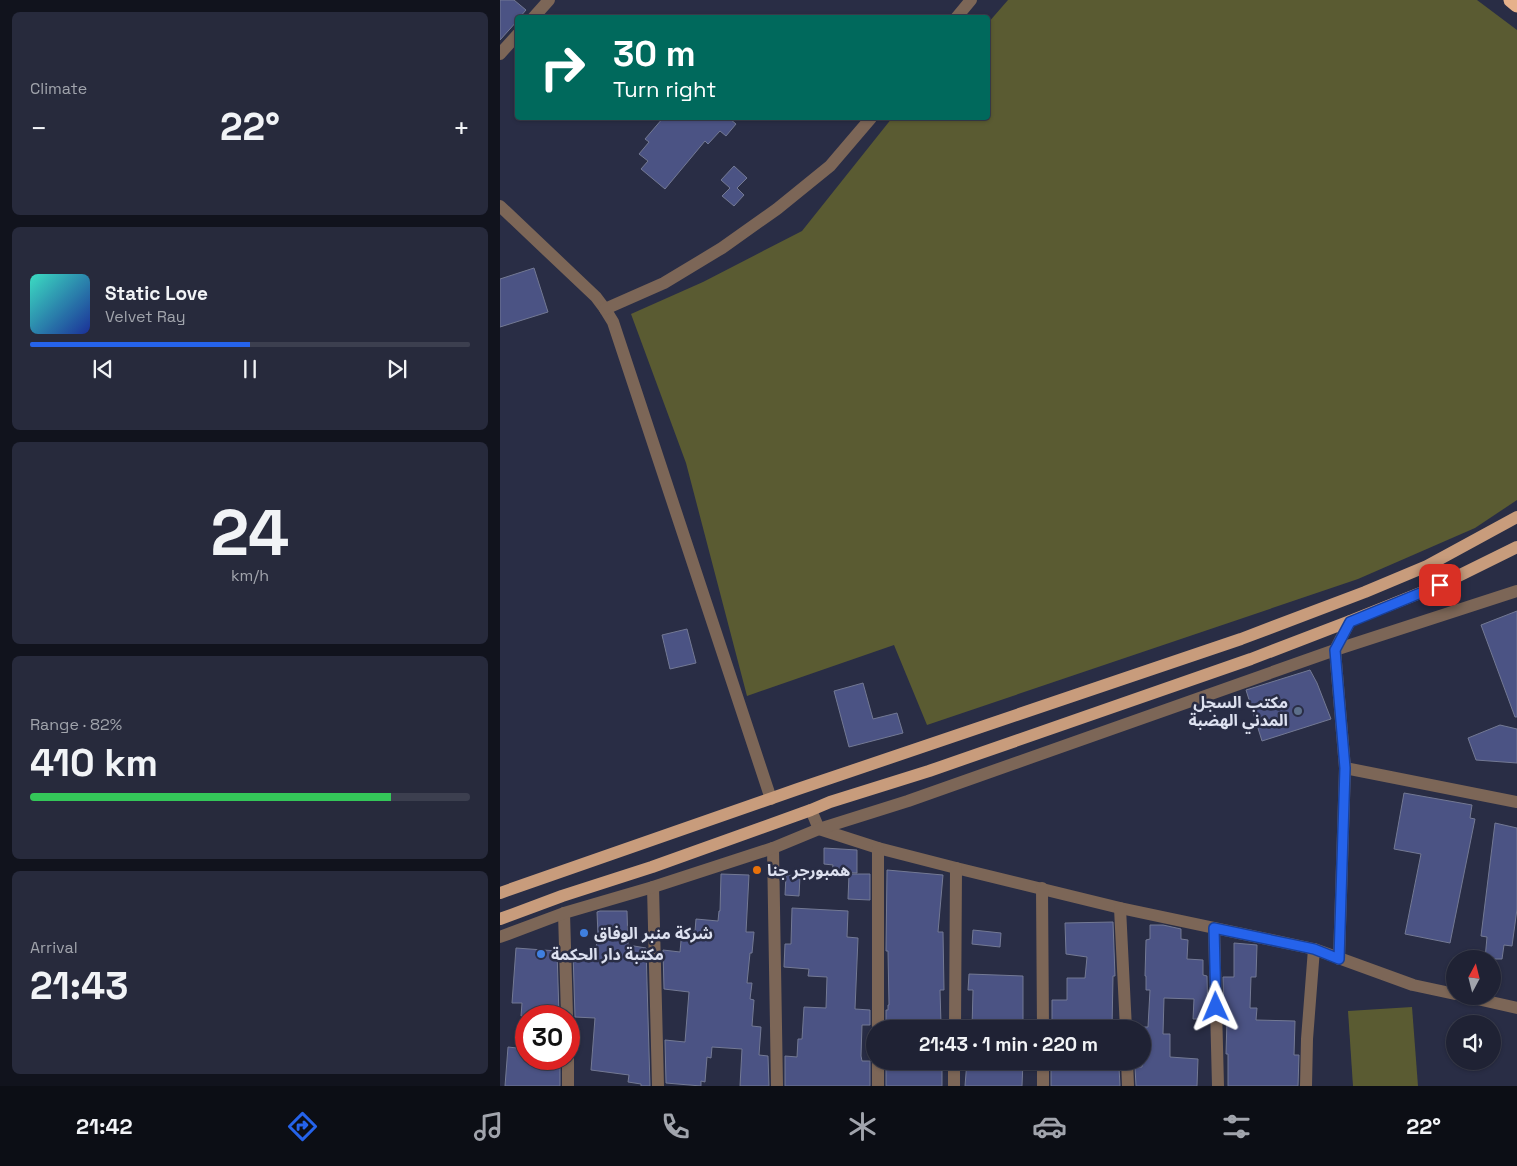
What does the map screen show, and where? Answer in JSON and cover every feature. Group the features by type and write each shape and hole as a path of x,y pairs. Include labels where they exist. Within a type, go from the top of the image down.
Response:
{"highway":[{"path":"1511,0 1517,5"}],"main road":[{"path":"500,893 1241,639 1365,592 1427,566 1517,517"},
{"path":"500,918 652,867 830,802 929,771 1251,659 1350,622 1440,585 1517,547"},
{"path":"1241,639 1251,659"}],"street":[{"path":"958,15 971,0"},
{"path":"535,15 546,1"},
{"path":"500,54 515,37"},
{"path":"605,309 664,283 722,248 777,209 830,166 869,120"},
{"path":"500,206 585,287 605,309 618,335 771,799"},
{"path":"500,937 564,914 773,848 819,829 908,801 1335,650 1517,591"},
{"path":"1339,959 1345,768 1335,650 1350,622"},
{"path":"1345,768 1517,802"},
{"path":"812,810 819,829"},
{"path":"819,829 878,848 1120,908 1314,949 1413,985 1446,992"},
{"path":"773,848 776,1086"},
{"path":"878,848 878,1020"},
{"path":"955,1020 956,868"},
{"path":"653,886 658,1086"},
{"path":"1042,888 1043,1020"},
{"path":"1120,908 1126,1020"},
{"path":"564,914 567,1005"},
{"path":"1214,928 1218,1086"},
{"path":"1306,1086 1307,1039 1314,949"},
{"path":"1501,1004 1517,1008"},
{"path":"568,1070 568,1086"},
{"path":"878,1070 878,1086"},
{"path":"954,1070 954,1086"},
{"path":"1043,1070 1043,1086"},
{"path":"1127,1070 1128,1086"}],"green space":[{"path":"1008,0 1477,0 1517,30 1517,500 1475,528 1358,579 927,725 894,645 747,696 686,463 631,314 703,282 802,231 890,120 990,120 990,21"},
{"path":"1412,1007 1418,1086 1353,1086 1348,1011"}],"building":[{"path":"500,0 514,0 526,10 522,15 515,15 515,23 500,40"},
{"path":"661,120 731,120 736,124 726,136 720,131 708,144 705,141 665,189 641,169 648,161 639,154 649,142 645,139"},
{"path":"734,166 747,178 737,188 744,195 734,206 722,196 730,188 721,180"},
{"path":"534,268 548,312 500,327 500,279"},
{"path":"1517,611 1517,717 1515,717 1481,625"},
{"path":"687,629 696,663 670,669 662,635"},
{"path":"1310,670 1331,719 1262,741 1246,690"},
{"path":"863,683 873,719 897,713 903,733 849,747 834,691"},
{"path":"1500,725 1517,729 1517,763 1476,760 1468,738"},
{"path":"1404,793 1472,805 1470,818 1475,819 1450,943 1405,934 1421,854 1394,849"},
{"path":"1495,823 1517,828 1517,909 1512,946 1504,945 1501,959 1501,950 1486,950 1487,937 1481,936"},
{"path":"824,848 857,850 857,873 832,872 833,865 824,864"},
{"path":"887,870 943,875 938,932 943,932 944,990 940,990 941,1020 886,1020 886,1010 888,1010 889,1005 888,951 886,951"},
{"path":"721,874 749,875 746,932 754,932 747,983 752,983 750,999 754,1000 752,1026 761,1027 759,1055 768,1056 769,1086 740,1086 742,1049 712,1047 711,1058 707,1057 705,1082 701,1081 701,1086 666,1083 665,1040 685,1042 689,992 664,989 663,950 680,952 682,930 695,931 696,919 718,921"},
{"path":"849,874 870,874 870,900 848,899"},
{"path":"786,875 800,876 799,896 785,895"},
{"path":"792,908 848,911 847,937 858,938 855,1009 870,1010 870,1020 866,1020 866,1025 862,1025 861,1056 862,1061 866,1061 866,1070 870,1070 870,1086 785,1086 785,1056 797,1057 798,1039 802,1039 804,1007 826,1008 827,977 808,976 809,969 784,967 785,944 791,944"},
{"path":"627,911 628,945 646,948 650,1086 641,1086 641,1084 628,1082 629,1075 591,1070 595,1018 580,1017 580,1005 575,1005 573,952 595,954 598,935 597,912"},
{"path":"1113,922 1115,976 1113,976 1112,1020 1052,1020 1052,1000 1067,1000 1067,978 1085,978 1087,957 1066,954 1065,923"},
{"path":"1150,925 1163,925 1181,929 1181,939 1188,940 1187,959 1203,960 1203,975 1207,976 1208,1019 1193,1019 1194,999 1164,998 1163,1034 1170,1034 1170,1057 1198,1059 1197,1086 1136,1086 1135,1070 1151,1070 1151,1020 1148,1020 1150,990 1146,990 1145,976 1146,940 1150,939"},
{"path":"973,930 1001,933 1000,947 972,944"},
{"path":"1234,943 1257,945 1256,977 1251,977 1250,1008 1257,1008 1256,1020 1295,1021 1294,1055 1299,1055 1298,1086 1228,1086 1228,1054 1226,1054 1227,1019 1224,1019 1223,977 1234,977"},
{"path":"516,948 557,951 559,1005 522,1005 522,1003 512,1003"},
{"path":"969,974 1023,976 1023,1020 972,1020 973,990 968,990"},
{"path":"508,1047 515,1048 515,1070 560,1070 560,1086 505,1086"},
{"path":"886,1070 942,1070 942,1086 886,1086"},
{"path":"966,1070 1023,1070 1022,1086 965,1086"},
{"path":"1051,1070 1119,1070 1120,1086 1051,1086"}],"place":[{"name":"مكتب السجل المدني الهضبة","path":"1298,711"},
{"name":"همبورجر جنا","path":"757,870"},
{"name":"شركة منبر الوفاق","path":"584,933"},
{"name":"مكتبة دار الحكمة","path":"541,954"}],"route":[{"path":"1216,1007 1214,928 1314,949 1339,959 1345,768 1335,650 1350,622 1440,585"}]}
